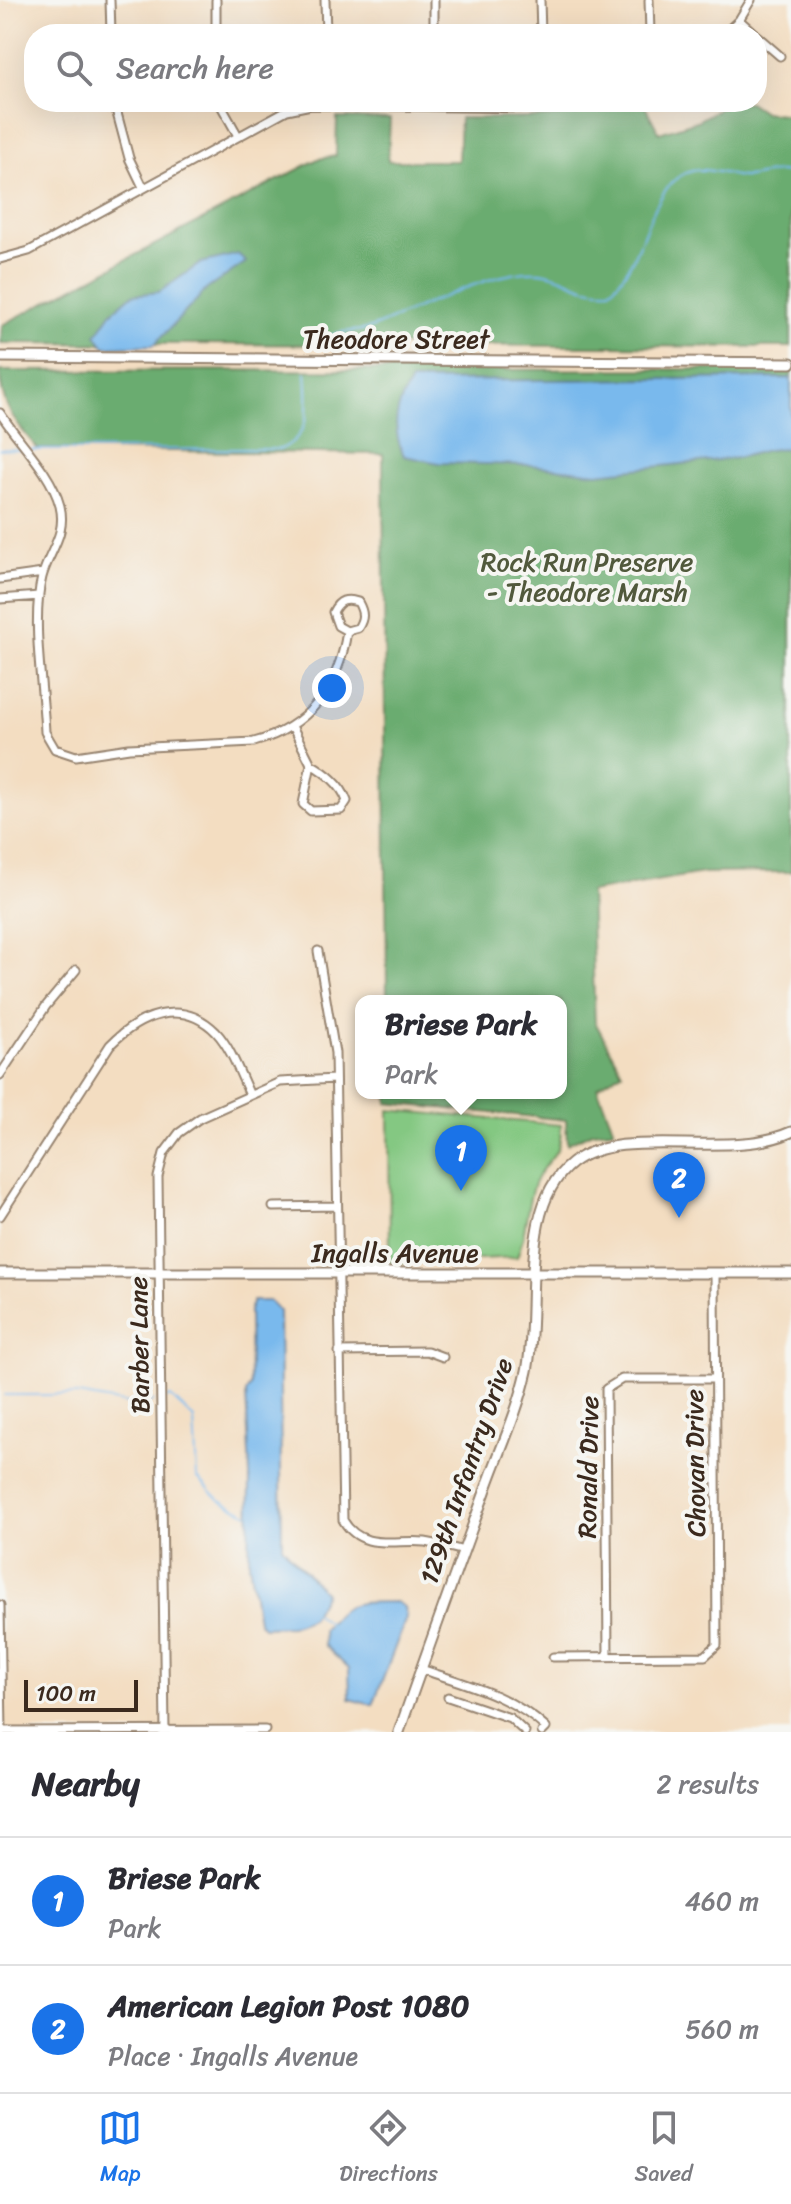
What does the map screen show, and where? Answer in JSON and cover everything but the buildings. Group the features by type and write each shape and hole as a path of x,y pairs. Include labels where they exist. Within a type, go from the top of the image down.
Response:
{"street":[{"path":"110,0 111,24"},
{"path":"216,0 216,24"},
{"path":"325,0 326,24"},
{"path":"434,0 434,24"},
{"path":"540,0 541,24"},
{"path":"649,0 650,24"},
{"path":"735,24 751,0"},
{"path":"739,20 744,24"},
{"path":"767,45 780,56"},
{"path":"117,112 129,158 143,187"},
{"path":"225,112 237,134"},
{"path":"0,259 29,251 237,134 283,112"},
{"name":"Theodore Street","path":"0,357 791,363"},
{"path":"0,413 51,484 63,524 43,573 39,596 45,732 55,749 66,755 254,742 292,726 327,693 338,670 347,631"},
{"path":"0,579 43,573"},
{"path":"0,599 39,596"},
{"path":"348,599 358,602 364,612 358,628 347,631 338,626 333,612 338,603 348,599"},
{"path":"292,726 311,764 326,773 344,793 347,801 341,810 311,811 303,804 311,764"},
{"path":"318,951 335,1053 341,1506 347,1529 364,1541 423,1542 464,1551"},
{"path":"0,1075 46,1006 76,970"},
{"path":"0,1216 110,1045 131,1024 153,1014 172,1012 202,1022 216,1032 227,1047 249,1093"},
{"name":"Barber Lane","path":"165,1731 158,1273 158,1177 164,1153 179,1133 249,1093 280,1082 335,1079"},
{"name":"129th Infantry Drive","path":"399,1732 527,1372 538,1226 555,1180 573,1162 594,1151 616,1147 747,1145 791,1132"},
{"path":"273,1207 336,1206"},
{"name":"Ingalls Avenue","path":"0,1273 339,1276 791,1273"},
{"name":"Chovan Drive","path":"608,1656 705,1656 717,1645 715,1273"},
{"path":"339,1352 427,1351 443,1357"},
{"name":"Ronald Drive","path":"608,1656 606,1389 622,1379 714,1379"},
{"path":"0,1605 1,1731 265,1730"},
{"path":"553,1657 608,1656"},
{"path":"421,1669 507,1699 544,1730"},
{"path":"448,1697 510,1718 525,1732"}],"green space":[{"path":"648,112 659,133 697,121 713,112 791,115 791,347 1,343 2,325 318,159 336,156 337,118 390,119 388,161 458,161 460,118"},
{"name":"Rock Run Preserve - Theodore Marsh","path":"791,369 791,872 703,873 590,892 595,1022 622,1072 597,1087 614,1130 592,1132 567,1144 566,1120 388,1103 388,1099 567,1099 567,995 387,995 383,454 38,449 6,404 0,371"},
{"path":"389,1110 561,1125 559,1145 534,1184 517,1257 390,1264"}],"water":[{"path":"238,254 246,262 207,289 154,345 105,347 96,335 111,313 132,295 159,292 201,263"},
{"path":"791,378 791,448 767,450 737,458 597,473 530,465 439,463 404,456 397,436 398,409 411,381"},
{"path":"253,1301 269,1301 279,1310 282,1546 325,1593 311,1618 291,1626 263,1627 258,1621 249,1563 250,1475 246,1393 250,1386 249,1310"},
{"path":"396,1602 404,1607 406,1618 373,1705 350,1699 349,1669 324,1645 323,1630 339,1612 354,1604"}],"waterway":[{"path":"314,347 332,335 376,326 457,291 501,276 540,272 581,286 610,290 633,259 658,201 682,175 699,170 742,177 779,172 791,174"},
{"path":"30,450 281,449 291,443 304,426 306,373"},
{"path":"0,449 24,450"},
{"path":"4,1395 78,1395 134,1405 154,1401"},
{"path":"166,1398 171,1397 194,1419 197,1477 220,1500 248,1514"},
{"path":"314,1613 328,1623"}],"place":[{"name":"Briese Park","path":"461,1191"},
{"name":"American Legion Post 1080","path":"679,1218"}]}
